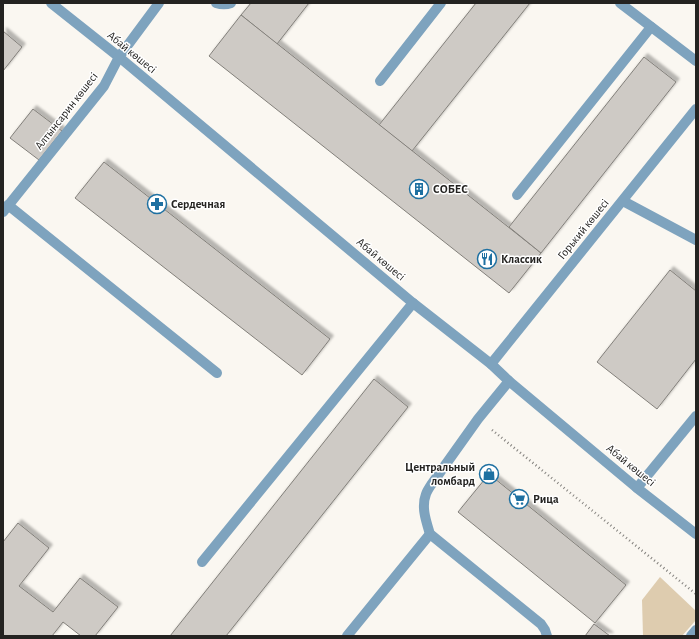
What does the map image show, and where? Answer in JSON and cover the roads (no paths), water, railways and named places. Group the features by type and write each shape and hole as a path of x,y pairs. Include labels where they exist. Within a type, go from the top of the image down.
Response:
{"street":[{"name":"Абай көшесі","path":"51,3 119,57 414,303 490,364 637,488 696,534"},
{"name":"Алтынсарин көшесі","path":"6,209 104,86 119,57 158,3"},
{"path":"216,3 220,5 231,3"},
{"path":"380,81 441,3"},
{"path":"620,3 696,61"},
{"path":"517,195 651,27"},
{"name":"Горький көшесі","path":"490,364 696,108"},
{"path":"623,200 696,240"},
{"path":"6,209 217,373"},
{"path":"202,562 414,303"},
{"path":"509,381 478,419 431,485 426,494 424,504 425,518 430,534 541,624 547,636"},
{"path":"637,488 696,416"},
{"path":"347,636 430,534"},
{"path":"691,636 696,630"}],"place":[{"name":"СОБЕС","path":"419,189"},
{"name":"Сердечная","path":"157,204"},
{"name":"Классик","path":"487,259"},
{"name":"Центральный ломбард","path":"489,474"},
{"name":"Рица","path":"519,499"}]}
